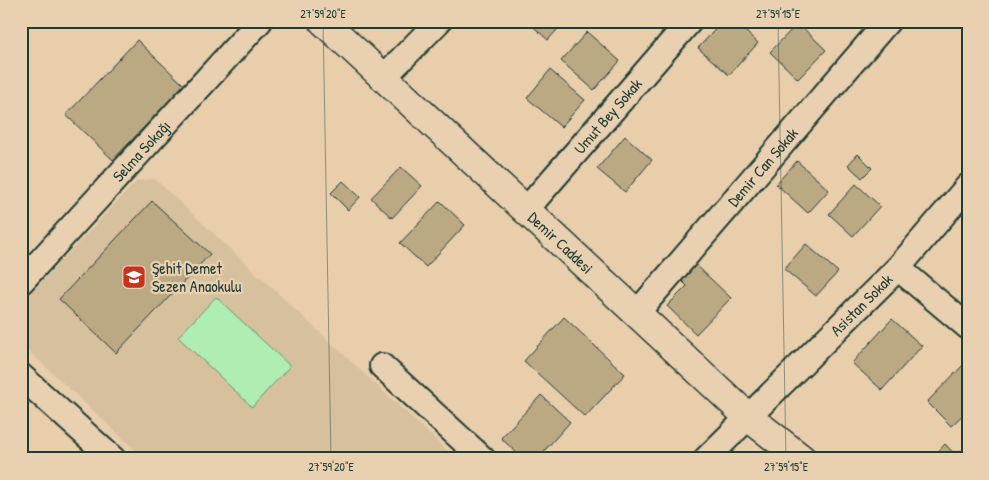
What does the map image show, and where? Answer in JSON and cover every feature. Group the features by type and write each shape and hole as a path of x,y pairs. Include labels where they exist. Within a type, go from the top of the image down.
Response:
{"street":[{"name":"Selma Sokağı","path":"21,282 260,21"},
{"name":"Demir Caddesi","path":"323,21 747,416 802,459"},
{"path":"384,78 439,21"},
{"name":"Umut Bey Sokak","path":"525,211 690,21"},
{"name":"Demir Can Sokak","path":"636,314 888,21"},
{"name":"Asistan Sokak","path":"706,459 747,416 898,268 968,186"},
{"path":"898,268 968,328"},
{"path":"382,366 483,459"},
{"path":"21,376 113,459"}],"shaded area":[{"path":"155,179 456,459 145,459 21,344 21,303 137,181"}],"green space":[{"path":"216,297 290,366 252,407 178,337"}],"building":[{"path":"527,21 565,21 548,40"},
{"path":"723,21 734,21 758,43 729,75 698,48"},
{"path":"798,23 826,50 798,79 770,52"},
{"path":"587,32 620,61 594,90 561,61"},
{"path":"137,40 184,85 113,160 66,115"},
{"path":"550,70 585,100 561,127 527,98"},
{"path":"625,136 652,160 625,192 597,169"},
{"path":"858,154 872,168 862,178 848,165"},
{"path":"797,161 829,190 808,213 776,184"},
{"path":"401,167 422,186 392,218 371,198"},
{"path":"343,181 360,197 348,210 331,193"},
{"path":"856,184 880,206 853,236 829,214"},
{"name":"Şehit Demet Sezen Anaokulu","path":"152,201 210,254 116,353 59,299"},
{"path":"440,201 465,225 426,267 400,243"},
{"path":"806,244 838,272 816,296 784,269"},
{"path":"694,263 731,298 696,334 667,306 687,286 679,278"},
{"path":"564,317 625,374 585,417 524,361"},
{"path":"892,319 922,346 882,390 852,363"},
{"path":"968,360 968,410 951,426 927,402"},
{"path":"541,395 570,422 537,459 523,459 501,438"},
{"path":"945,444 959,459 931,459"},
{"path":"21,446 35,459 21,459"}],"place":[{"name":"Şehit Demet Sezen Anaokulu","path":"134,277"}]}
